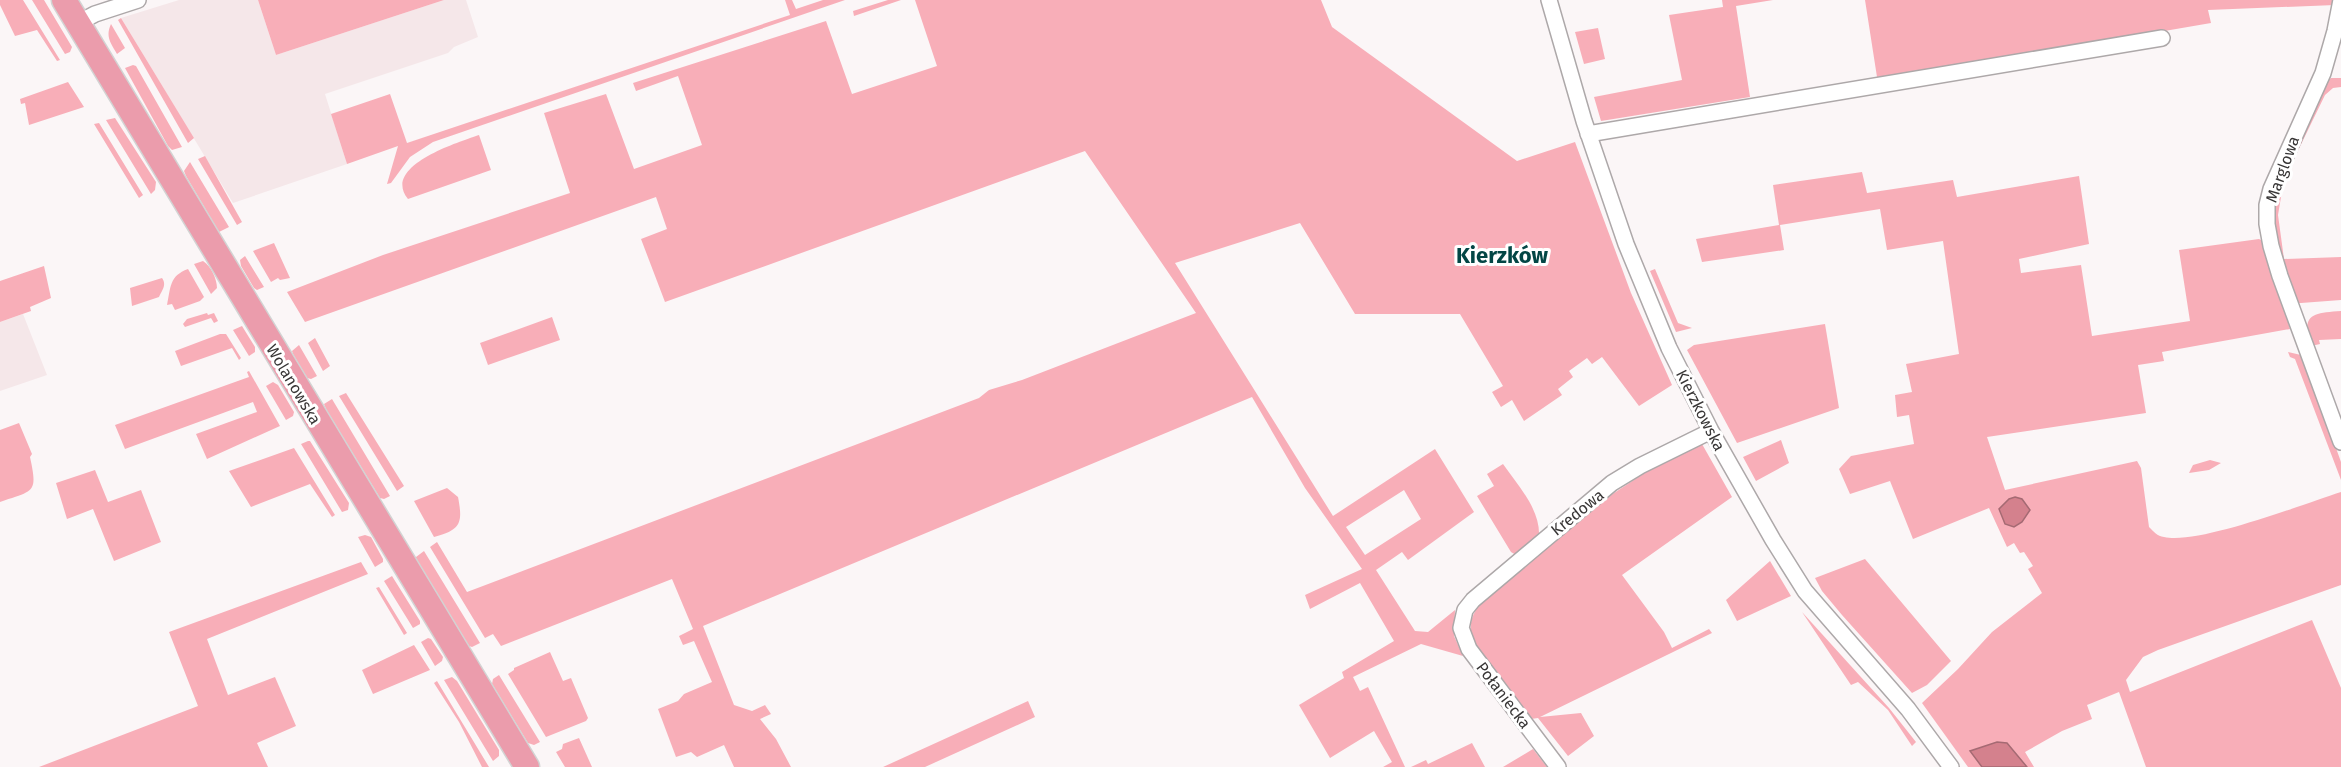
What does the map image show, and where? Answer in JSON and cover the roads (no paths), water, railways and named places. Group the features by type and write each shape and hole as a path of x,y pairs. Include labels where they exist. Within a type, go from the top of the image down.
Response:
{"main road":[{"name":"Wolanowska","path":"64,0 526,767"}],"street":[{"path":"78,23 95,14 138,0"},
{"name":"Kierzkowska","path":"1549,0 1588,134 1649,304 1711,431 1805,591 1908,709 1951,767"},
{"name":"Marglowa","path":"2341,0 2335,32 2322,73 2271,189 2267,205 2267,224 2280,276 2341,442"},
{"path":"1588,134 2162,38"},
{"name":"Kredowa","path":"1462,619 1465,610 1473,600 1612,483 1640,466 1711,431"},
{"name":"Połaniecka","path":"1462,619 1464,638 1469,649 1558,767"}],"district":[{"name":"Kierzków","path":"1502,255"}]}
